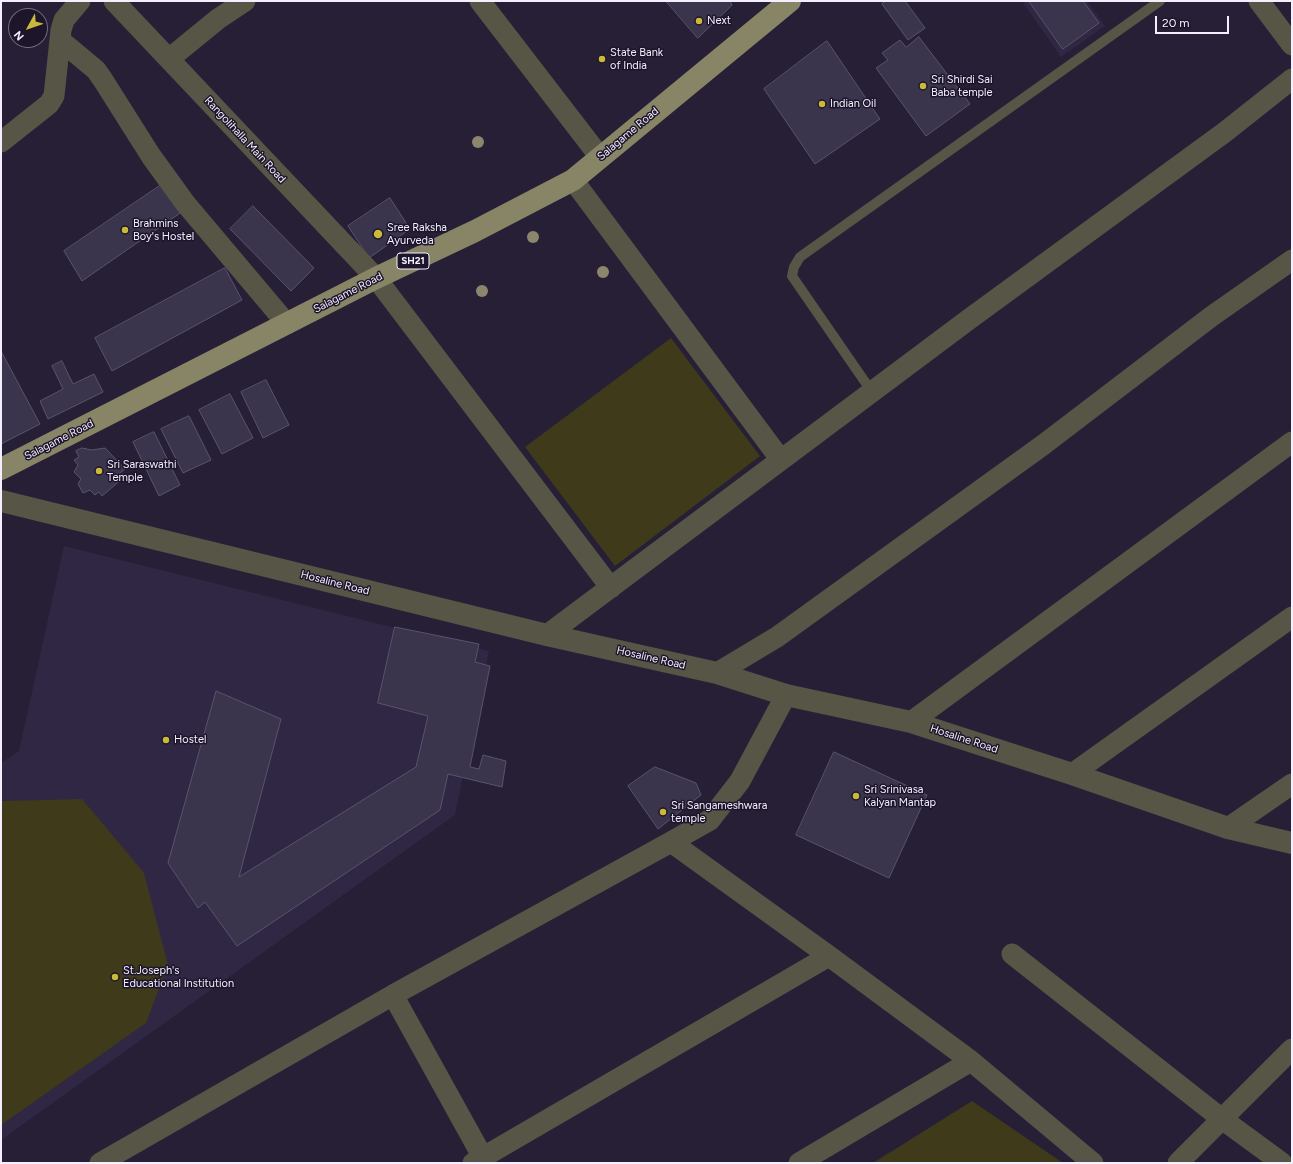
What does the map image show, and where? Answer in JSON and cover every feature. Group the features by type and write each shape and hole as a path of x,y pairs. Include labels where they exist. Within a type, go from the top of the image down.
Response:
{"main road":[{"name":"Salagame Road","path":"1,469 376,278 475,231 573,180 790,1"}],"street":[{"path":"1,142 49,104 54,96 61,30 64,20 80,1"},
{"name":"Rangolihalla Main Road","path":"114,1 376,278 611,588"},
{"path":"169,59 218,19 245,1"},
{"path":"480,1 600,157"},
{"path":"1259,1 1292,45"},
{"path":"60,40 96,70 104,80 151,156 185,203 287,324"},
{"path":"547,635 968,320 1225,132 1292,78"},
{"path":"573,180 781,460"},
{"path":"717,673 789,628 1043,445 1212,316 1292,260"},
{"path":"912,722 1292,442"},
{"name":"Hosaline Road","path":"1,502 547,635 717,673 786,695 912,722 1072,774 1228,828 1292,842"},
{"path":"1072,774 1292,617"},
{"path":"100,1163 393,995 710,820 740,781 786,695"},
{"path":"1228,828 1292,784"},
{"path":"671,842 972,1062 1093,1163"},
{"path":"1012,954 1222,1120 1282,1163"},
{"path":"393,995 481,1161 829,956"},
{"path":"1178,1163 1292,1049"},
{"path":"799,1163 972,1062"}],"lane":[{"path":"872,392 792,276 794,267 800,257 1160,1"}],"shaded area":[{"path":"1022,1 1087,1 1105,26 1061,57"},
{"path":"671,338 760,456 615,566 525,447"},
{"name":"St.Joseph's Educational Institution","path":"64,546 489,651 455,815 1,1140 1,763 19,751"},
{"path":"82,799 144,873 168,965 146,1023 1,1125 1,801"},
{"path":"972,1101 1063,1163 873,1163"}],"building":[{"name":"Next","path":"666,1 730,1 732,5 698,38"},
{"path":"886,1 905,1 925,28 908,40 882,4"},
{"path":"1029,1 1083,1 1099,23 1063,49"},
{"name":"Sri Shirdi Sai Baba temple","path":"919,37 970,104 926,136 876,68 888,60 882,53 900,40 906,47"},
{"name":"Indian Oil","path":"827,41 880,119 815,164 764,89"},
{"name":"Brahmins Boy's Hostel","path":"167,181 186,209 82,281 64,251"},
{"path":"390,198 410,229 369,258 348,226"},
{"path":"253,206 314,268 291,291 230,229"},
{"path":"225,268 242,300 112,371 95,338"},
{"path":"1,351 40,424 1,444"},
{"path":"62,361 73,384 94,374 103,392 48,419 40,401 63,389 52,366"},
{"path":"266,380 289,425 263,438 241,392"},
{"path":"230,394 253,438 222,454 199,410"},
{"path":"189,416 211,460 183,473 161,429"},
{"path":"154,432 180,485 159,496 133,442"},
{"name":"Sri Saraswathi Temple","path":"82,448 92,450 105,448 125,469 119,474 122,479 102,496 99,492 95,495 90,490 83,493 78,484 81,479 74,472 78,465 74,460 79,457 76,451"},
{"path":"395,627 479,644 475,662 490,666 470,767 479,769 483,755 506,761 502,787 448,774 440,810 237,946 205,902 198,908 168,863 216,691 281,719 239,877 416,767 428,716 378,703"},
{"path":"834,752 927,795 889,878 796,835"},
{"name":"Sri Sangameshwara temple","path":"655,767 696,783 701,795 658,829 628,786"}],"place":[{"name":"Next","path":"699,21"},
{"name":"State Bank of India","path":"602,59"},
{"name":"Sri Shirdi Sai Baba temple","path":"923,86"},
{"name":"Indian Oil","path":"822,104"},
{"name":"Brahmins Boy's Hostel","path":"125,230"},
{"name":"Sree Raksha Ayurveda","path":"378,234"},
{"name":"Sri Saraswathi Temple","path":"99,471"},
{"name":"Hostel","path":"166,740"},
{"name":"Sri Srinivasa Kalyan Mantap","path":"856,796"},
{"name":"Sri Sangameshwara temple","path":"663,812"},
{"name":"St.Joseph's Educational Institution","path":"115,977"}]}
